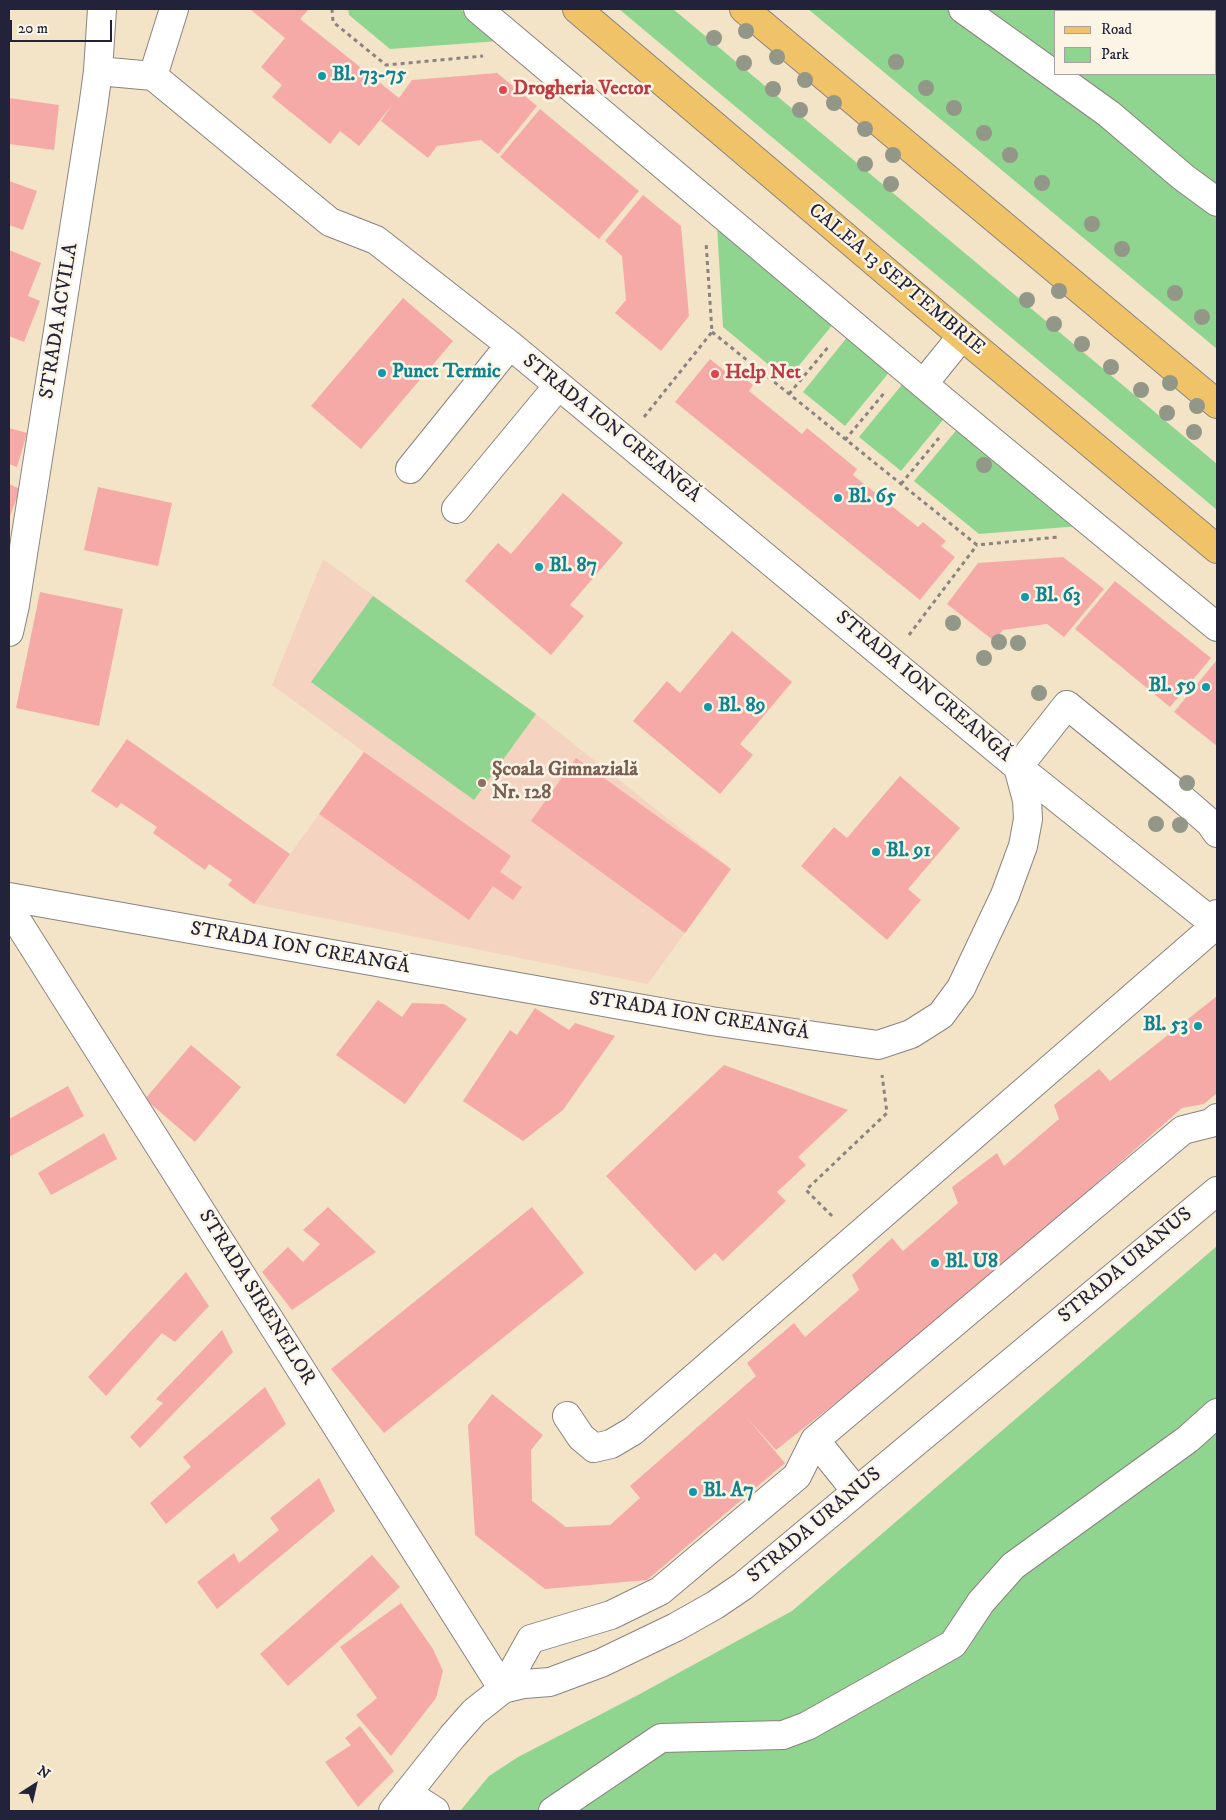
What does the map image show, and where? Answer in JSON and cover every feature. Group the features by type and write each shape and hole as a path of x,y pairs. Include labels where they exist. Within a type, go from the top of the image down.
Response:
{"main road":[{"name":"CALEA 13 SEPTEMBRIE","path":"576,9 1217,549"},
{"path":"744,9 1217,404"}],"street":[{"name":"STRADA ACVILA","path":"9,632 18,585 98,71 102,9"},
{"path":"98,71 153,76 174,9"},
{"path":"478,9 959,414 1217,627"},
{"path":"963,9 1054,74"},
{"path":"1055,75 1109,114 1183,177 1217,202"},
{"name":"STRADA ION CREANGĂ","path":"9,897 711,1021 878,1045 911,1034 941,1015 961,988 1005,895 1023,846 1028,819 1028,800 1018,767 510,345 376,240 330,222 153,76"},
{"path":"914,375 962,336"},
{"path":"410,469 510,345"},
{"path":"456,509 558,386"},
{"path":"567,1416 580,1436 594,1448 611,1444 633,1431 854,1239 1216,919 1018,767 1067,705 1180,797 1210,823 1217,833"},
{"name":"STRADA SIRENELOR","path":"9,908 503,1689"},
{"path":"503,1689 531,1639 611,1615 660,1591 797,1476 814,1440 1183,1130 1211,1123 1217,1118"},
{"name":"STRADA URANUS","path":"400,1802 474,1712 503,1689 524,1684 550,1682 626,1652 692,1618 743,1586 1217,1191"},
{"path":"553,1811 661,1738 783,1735 807,1726 953,1644 981,1602 1013,1566 1188,1439 1217,1413"},
{"path":"814,1440 856,1491"},
{"path":"400,1802 435,1811"}],"path":[{"path":"332,9 333,22 386,65 530,52"},
{"path":"625,441 712,332 703,198"},
{"path":"790,394 850,321"},
{"path":"712,332 977,545 1102,533"},
{"path":"846,440 914,375"},
{"path":"901,484 959,414"},
{"path":"890,659 977,545"},
{"path":"854,1239 806,1190 887,1113 878,1045"}],"shaded area":[{"name":"Școala Gimnazială Nr. 128","path":"323,559 536,714 731,869 648,984 254,904 364,752 272,685"}],"green space":[{"path":"348,9 460,9 499,41 390,49 349,15"},
{"path":"619,9 673,9 1217,464 1217,510"},
{"path":"808,9 1217,9 1217,349"},
{"path":"717,226 834,323 787,380 723,327"},
{"path":"849,335 891,370 845,426 803,392"},
{"path":"905,381 947,415 901,471 859,437"},
{"path":"959,427 1080,526 979,534 914,481"},
{"path":"373,596 536,714 474,800 311,682"},
{"path":"1217,1246 1217,1811 460,1811 489,1776 518,1757 638,1695 792,1611"}],"building":[{"path":"250,9 309,9 300,19 399,98 412,80 497,73 537,106 498,154 481,140 437,146 428,158 381,121 392,105 359,146 340,131 330,144 272,97 282,85 261,67 285,38"},
{"path":"9,98 59,105 54,150 9,144"},
{"path":"540,109 639,191 599,239 500,157"},
{"path":"9,181 37,191 23,230 9,225"},
{"path":"643,195 681,226 689,316 661,351 615,313 626,300 622,256 605,241"},
{"path":"9,250 41,263 28,296 40,301 24,342 9,336"},
{"name":"Punct Termic","path":"403,298 453,341 361,449 311,406"},
{"name":"Bl. 65","path":"710,359 725,371 729,366 753,385 749,391 802,434 807,428 857,469 853,475 918,527 923,522 946,541 941,546 955,557 920,600 675,402"},
{"path":"9,428 27,433 17,467 9,464"},
{"path":"9,484 20,489 9,519"},
{"path":"98,487 172,503 158,566 84,550"},
{"name":"Bl. 87","path":"563,493 623,543 570,605 584,616 551,655 465,581 498,543 511,554"},
{"name":"Bl. 63","path":"1063,557 1104,589 1064,637 1047,624 1003,630 994,641 947,604 978,563"},
{"path":"1115,581 1211,658 1170,707 1075,629"},
{"path":"40,592 123,609 99,726 16,708"},
{"name":"Bl. 89","path":"732,631 792,682 740,744 753,755 720,794 633,721 667,681 680,693"},
{"name":"Bl. 59","path":"1216,661 1217,663 1217,746 1174,712"},
{"path":"127,739 290,854 254,904 228,885 232,880 209,864 205,870 153,833 157,827 121,803 117,808 91,791"},
{"path":"364,752 511,856 500,872 522,887 513,900 493,886 469,920 319,814"},
{"path":"576,758 731,869 685,933 531,821"},
{"name":"Bl. 91","path":"900,776 960,828 908,889 921,900 887,940 801,866 834,827 847,838"},
{"path":"1217,996 1217,1093 1204,1104 1182,1108 948,1314 776,1450 747,1418 785,1463 647,1580 545,1589 475,1535 468,1425 492,1394 543,1435 531,1450 532,1501 566,1527 610,1525 640,1498 630,1486 756,1376 747,1363 794,1323 805,1337 859,1290 852,1275 892,1238 903,1251 958,1203 952,1187 997,1153 1004,1166 1059,1119 1054,1105 1099,1069 1110,1081"},
{"path":"378,1000 402,1017 412,1003 444,1004 467,1019 405,1104 336,1055"},
{"path":"535,1008 569,1030 575,1023 615,1036 563,1110 523,1141 463,1101 510,1030 517,1035"},
{"path":"191,1045 241,1087 195,1142 145,1099"},
{"path":"724,1065 848,1110 798,1157 806,1165 777,1192 786,1201 723,1261 715,1253 695,1271 606,1176"},
{"path":"68,1086 84,1116 9,1157 9,1119"},
{"path":"104,1133 117,1159 51,1195 38,1173"},
{"path":"328,1207 376,1252 292,1310 262,1272 288,1247 303,1262 320,1244 303,1230"},
{"path":"532,1207 584,1273 384,1433 331,1369"},
{"path":"186,1272 209,1306 175,1342 162,1333 106,1396 88,1377"},
{"path":"222,1330 233,1352 140,1448 130,1437 163,1403 156,1399"},
{"path":"265,1387 286,1424 166,1524 150,1503 191,1467 183,1457"},
{"path":"319,1478 335,1511 217,1609 197,1582 234,1553 239,1563 279,1530 270,1518"},
{"path":"372,1555 400,1587 288,1686 260,1654"},
{"path":"401,1603 433,1649 443,1671 436,1698 391,1756 356,1715 377,1698 340,1647"},
{"path":"360,1726 394,1771 358,1807 325,1762 351,1745 345,1738"}],"place":[{"name":"Bl. 73-75","path":"322,76"},
{"name":"Drogheria Vector","path":"503,90"},
{"name":"Punct Termic","path":"382,373"},
{"name":"Help Net","path":"715,374"},
{"name":"Bl. 65","path":"838,498"},
{"name":"Bl. 87","path":"539,567"},
{"name":"Bl. 63","path":"1025,597"},
{"name":"Bl. 59","path":"1206,687"},
{"name":"Bl. 89","path":"708,707"},
{"name":"Școala Gimnazială Nr. 128","path":"482,783"},
{"name":"Bl. 91","path":"876,852"},
{"name":"Bl. 53","path":"1198,1026"},
{"name":"Bl. U8","path":"935,1263"},
{"name":"Bl. A7","path":"693,1492"}]}
